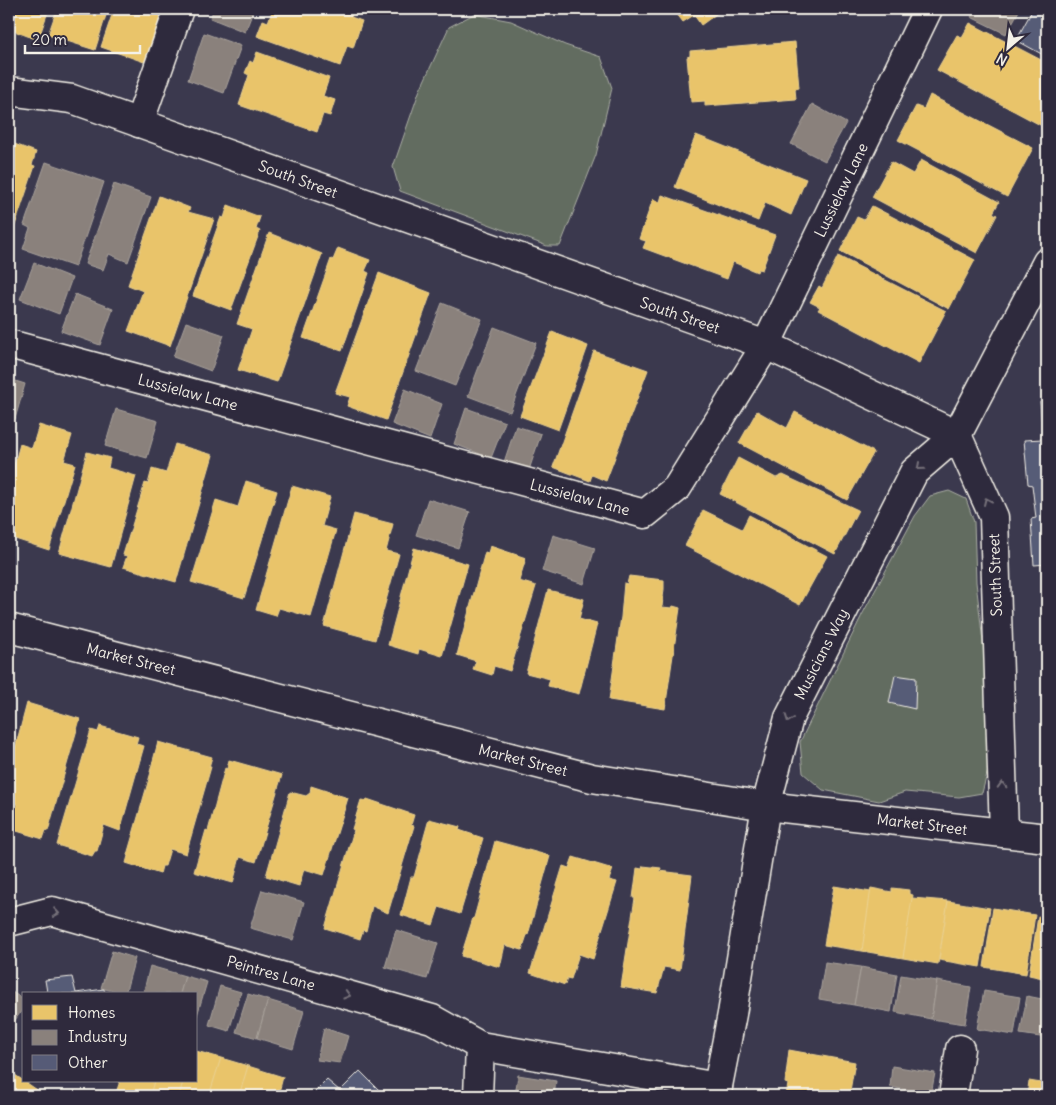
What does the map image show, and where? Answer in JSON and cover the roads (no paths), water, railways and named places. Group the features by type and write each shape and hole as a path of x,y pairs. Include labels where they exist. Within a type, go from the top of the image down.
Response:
{"street":[{"path":"139,122 178,9"},
{"name":"Lussielaw Lane","path":"9,344 645,514 677,488 766,346 928,9"},
{"name":"South Street","path":"9,91 72,99 766,346 957,435 994,517 1004,834"},
{"name":"Musicians Way","path":"717,1092 732,1014 766,806 789,718 914,472 957,435 1047,262"},
{"name":"Market Street","path":"9,628 592,778 766,806 1047,838"},
{"name":"Peintres Lane","path":"9,922 52,910 432,1019 480,1046 717,1092"},
{"path":"478,1096 480,1046"},
{"path":"953,1096 960,1049"}]}
